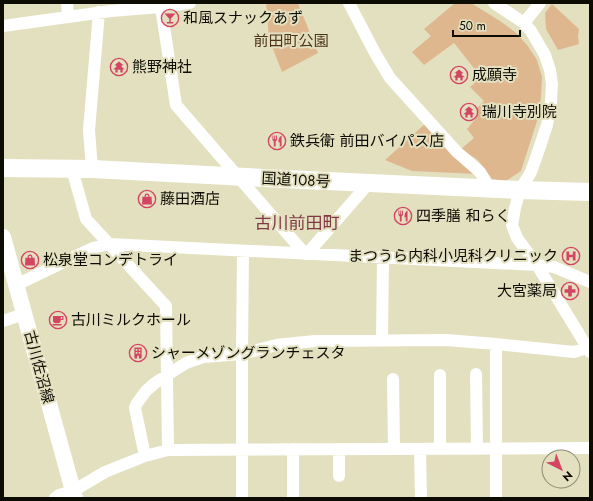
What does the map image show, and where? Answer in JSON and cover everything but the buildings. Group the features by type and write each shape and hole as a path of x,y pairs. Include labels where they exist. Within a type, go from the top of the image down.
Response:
{"highway":[{"name":"国道108号","path":"3,168 92,169 520,190 590,192"}],"main road":[{"name":"古川佐沼線","path":"3,237 74,495"}],"street":[{"path":"67,3 68,17"},
{"path":"349,3 390,78 457,152 480,172 490,188"},
{"path":"145,456 135,408 137,403 146,391 167,375 186,363 203,357 242,354 276,345 315,341 446,340 574,352 589,350 537,265 517,238 512,225 514,208 520,190 531,172 544,132 551,102 552,84 550,70 545,56 531,31 524,23 494,3"},
{"path":"524,23 540,3"},
{"path":"3,26 68,17 107,9 161,7 182,4"},
{"path":"161,7 176,105 306,254"},
{"path":"92,169 89,130 107,9"},
{"path":"72,169 86,219 166,306 168,450"},
{"path":"306,254 369,183"},
{"path":"16,285 94,248 109,244 537,265 554,267 590,282"},
{"path":"242,498 243,251"},
{"path":"382,340 383,257"},
{"path":"3,322 24,314"},
{"path":"496,344 496,498"},
{"path":"476,374 477,448"},
{"path":"440,375 440,449"},
{"path":"393,379 394,449"},
{"path":"55,498 59,495 74,495 105,472 145,456 168,450 590,448"},
{"path":"293,449 293,498"},
{"path":"339,449 339,476"},
{"path":"420,449 420,498"}],"green space":[{"name":"前田町公園","path":"266,3 298,3 318,53 282,72 269,39"},
{"path":"455,3 471,3 515,32 527,45 537,60 542,77 538,118 521,171 506,181 492,179 478,160 461,149 474,138 467,129 477,117 476,109 484,101 470,87 481,77 454,43 424,65 412,52 431,36 424,29"},
{"path":"552,4 579,29 579,44 558,50 546,29 545,13"},
{"path":"426,123 477,174 412,171 385,160"}],"place":[{"name":"和風スナックあず","path":"170,18"},
{"name":"熊野神社","path":"119,67"},
{"name":"成願寺","path":"459,75"},
{"name":"瑞川寺別院","path":"469,112"},
{"name":"鉄兵衛 前田バイパス店","path":"277,141"},
{"name":"藤田酒店","path":"147,199"},
{"name":"四季膳 和らく","path":"403,216"},
{"name":"まつうら内科小児科クリニック","path":"571,256"},
{"name":"松泉堂コンデトライ","path":"30,260"},
{"name":"大宮薬局","path":"570,291"},
{"name":"古川ミルクホール","path":"58,320"},
{"name":"シャーメゾングランチェスタ","path":"138,353"}],"district":[{"name":"古川前田町","path":"297,223"}]}
